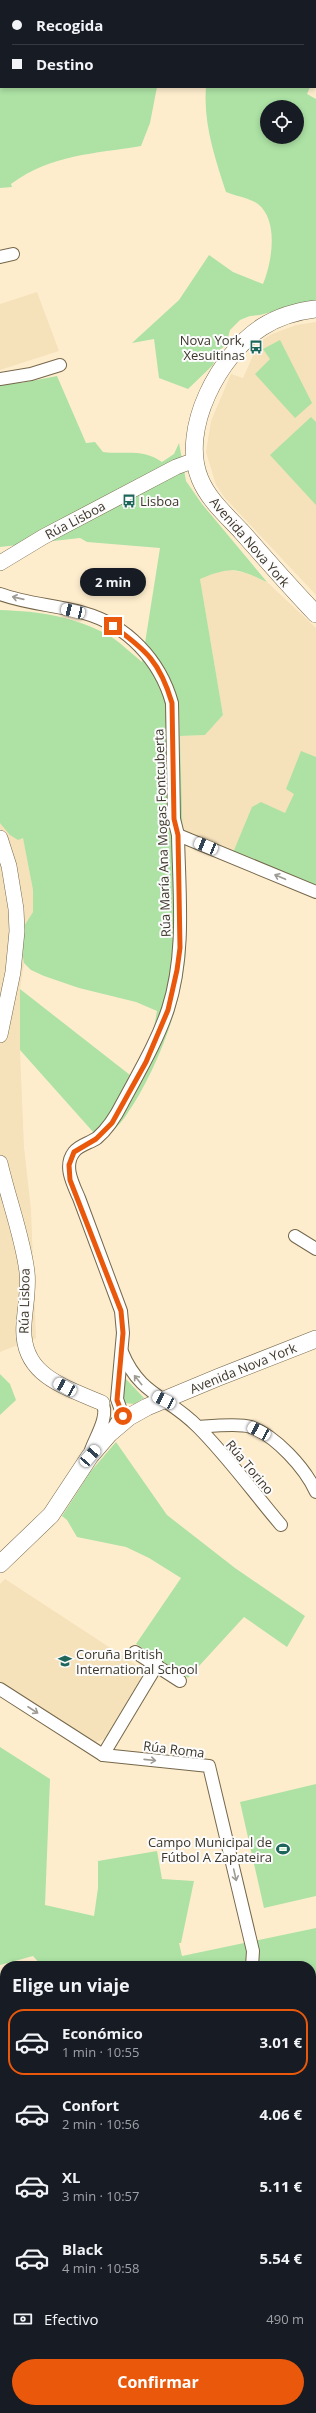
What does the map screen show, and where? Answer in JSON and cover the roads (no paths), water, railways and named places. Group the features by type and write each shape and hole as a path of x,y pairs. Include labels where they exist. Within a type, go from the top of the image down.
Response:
{"main road":[{"name":"Avenida Nova York","path":"316,309 299,311 262,327 239,346 211,386 198,419 195,460 200,481 216,505 316,614"},
{"name":"Avenida Nova York","path":"0,1564 51,1515 90,1456 108,1434 129,1417 164,1400 316,1339"}],"street":[{"path":"0,257 13,254"},
{"path":"0,379 31,374 60,364"},
{"name":"Rúa Lisboa","path":"0,563 36,541 168,470 195,460"},
{"name":"Rúa María Ana Mogas Fontcuberta","path":"0,594 85,613 113,626 144,649 168,687 172,703 174,819 178,835 180,948 177,970 168,1010 146,1062 112,1123 96,1139 74,1152 69,1165 70,1180 121,1311 123,1333 117,1393 117,1402 121,1410"},
{"path":"178,835 316,892"},
{"path":"0,838 9,866 16,909 17,931 13,972 0,1035"},
{"name":"Rúa Lisboa","path":"0,1163 27,1272 23,1326 28,1356 37,1368 55,1382 121,1410"},
{"path":"296,1236 316,1249"},
{"path":"122,1352 138,1380 146,1389 164,1400"},
{"name":"Rúa Torino","path":"164,1400 176,1406 198,1427 281,1525"},
{"path":"90,1456 103,1418 104,1407 102,1403"},
{"name":"Avenida Nova York","path":"108,1434 123,1418 121,1410"},
{"name":"Rúa Torino","path":"198,1427 250,1426 268,1436 301,1467 316,1492"},
{"path":"135,1652 180,1681"},
{"path":"102,1755 156,1665"},
{"name":"Rúa Roma","path":"0,1689 102,1755 209,1766 253,1951 252,1961"}],"place":[{"name":"Nova York, Xesuitinas","path":"256,347"},
{"name":"Lisboa","path":"129,501"},
{"name":"Coruña British International School","path":"65,1661"},
{"name":"Campo Municipal de Fútbol A Zapateira","path":"283,1849"}]}
